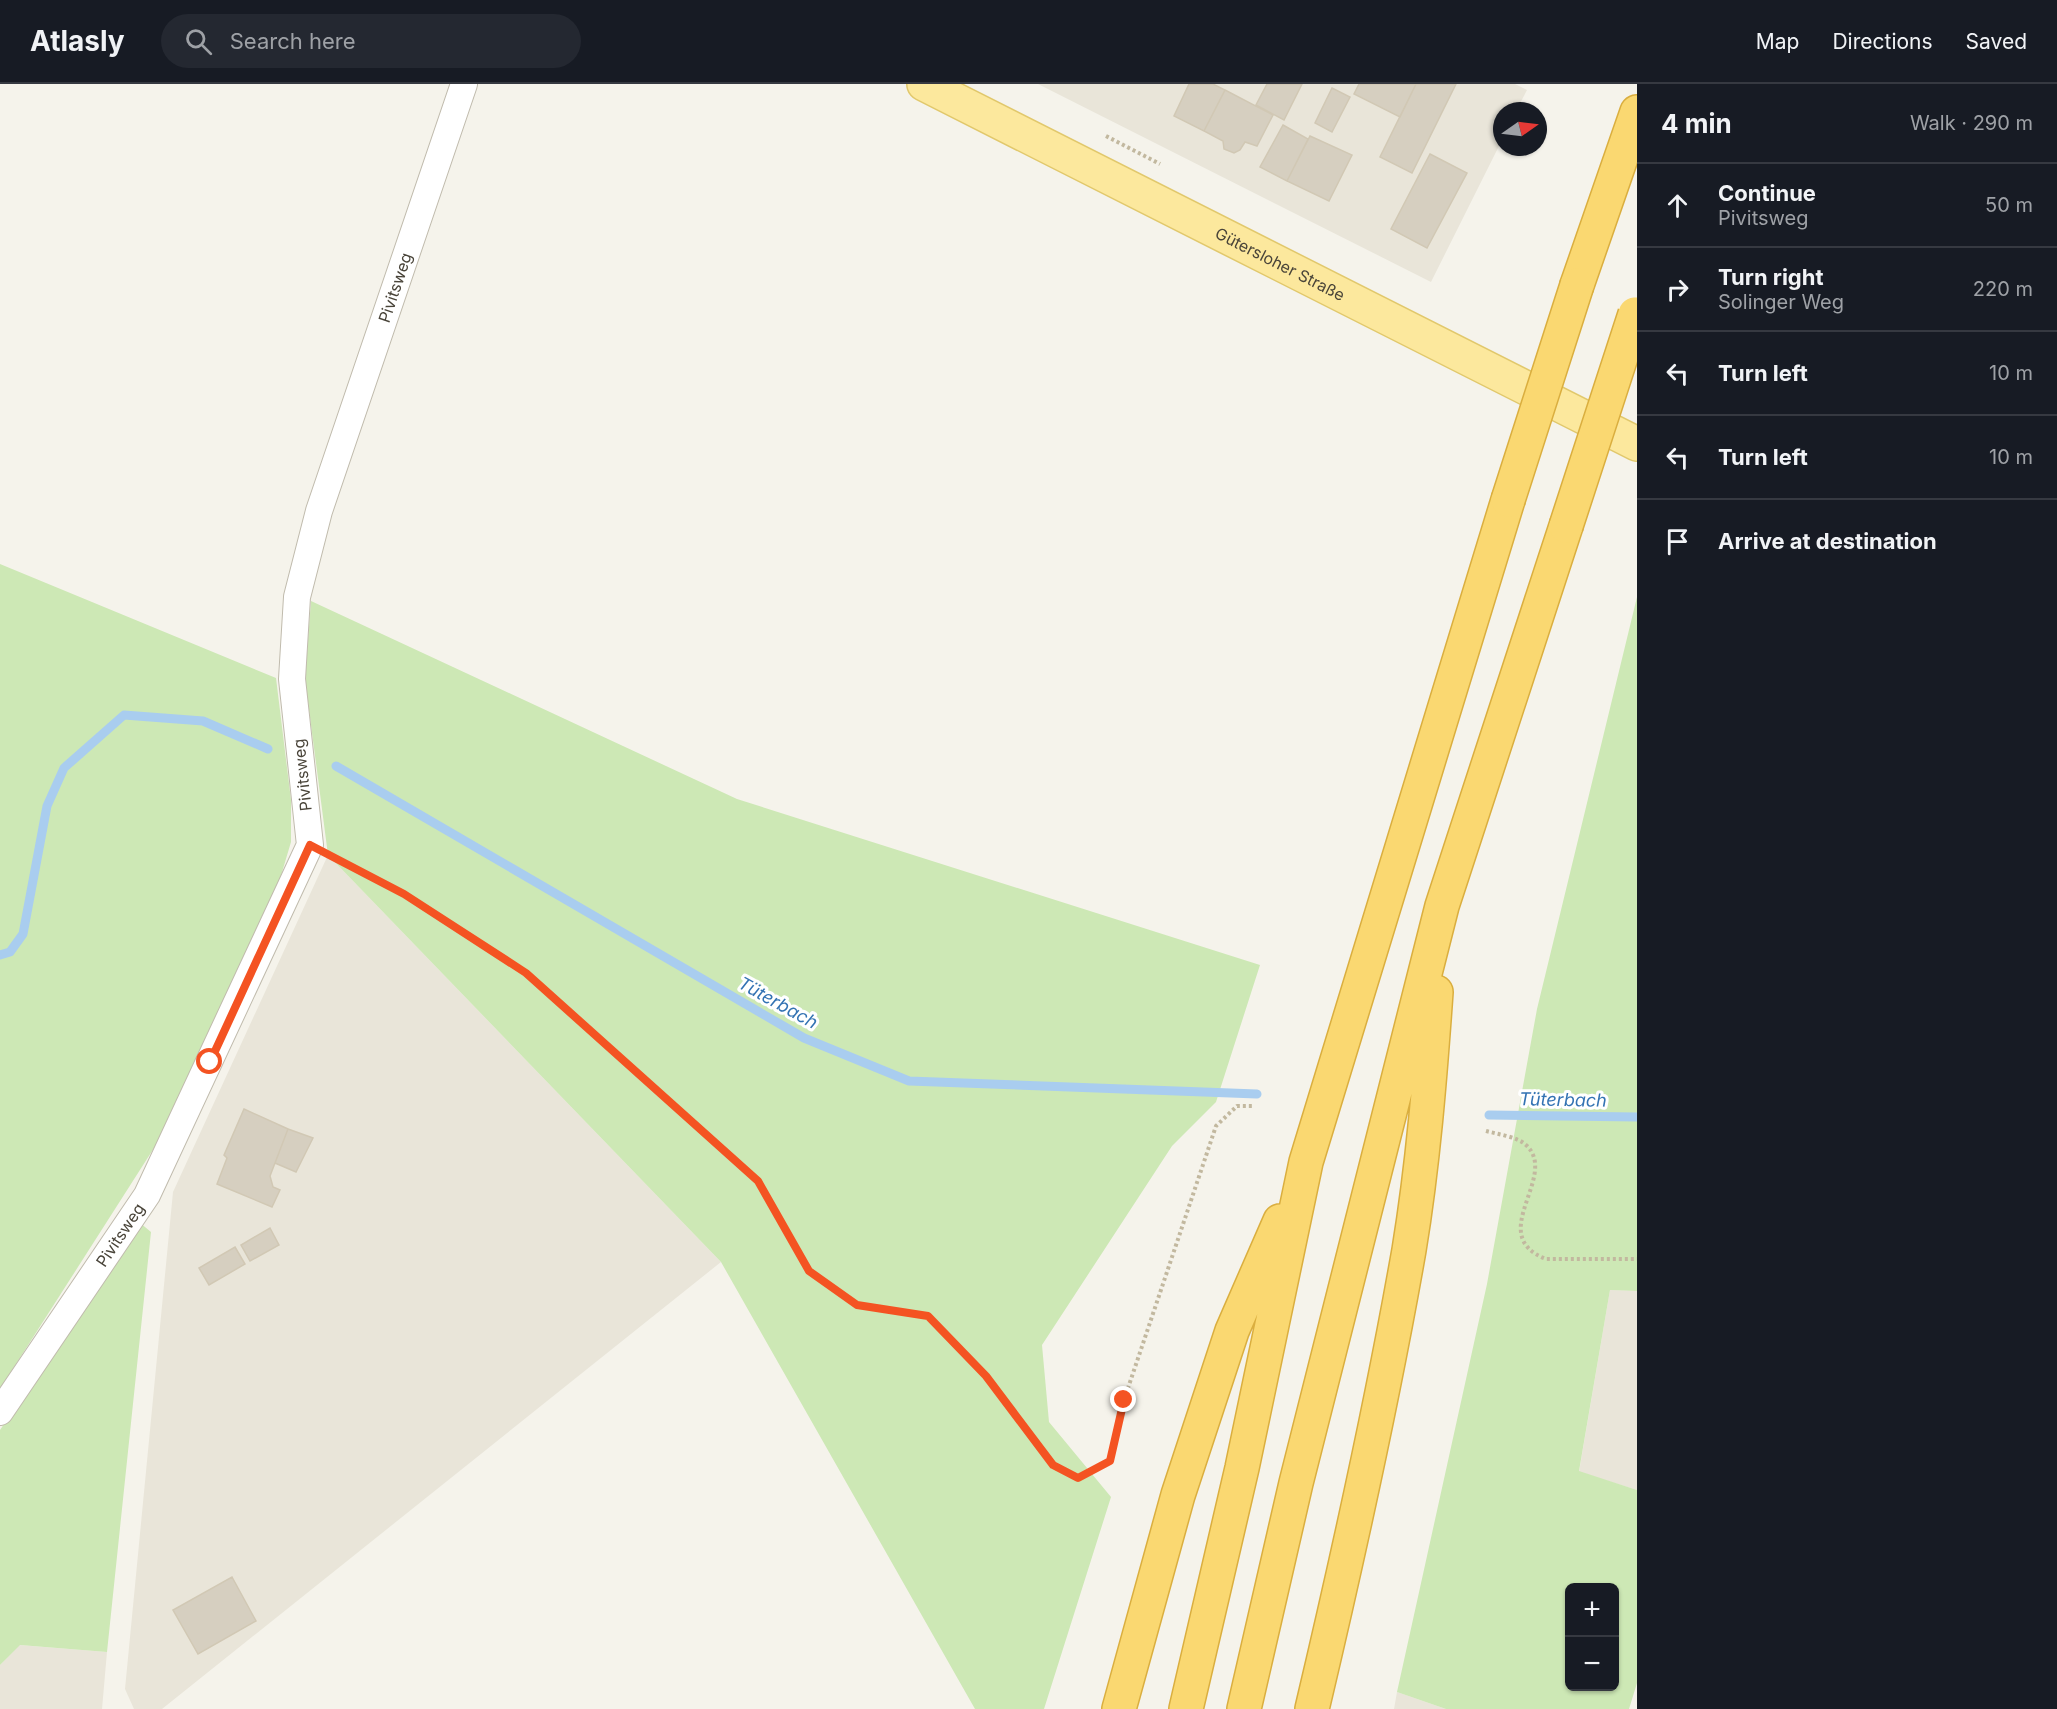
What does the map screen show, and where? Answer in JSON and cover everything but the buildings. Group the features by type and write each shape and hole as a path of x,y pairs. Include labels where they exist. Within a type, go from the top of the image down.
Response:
{"highway":[{"path":"1186,1709 1242,1468 1306,1162 1508,500 1577,285 1637,112"},
{"path":"1244,1709 1296,1483 1442,906 1636,311"},
{"path":"1312,1709 1350,1547 1409,1248 1430,1088 1442,906"},
{"path":"1119,1709 1178,1495 1232,1331 1306,1162"}],"main road":[{"name":"Gütersloher Straße","path":"924,84 1637,444"}],"street":[{"name":"Pivitsweg","path":"0,1412 147,1195 310,845 292,679 297,597 319,511 464,84"}],"path":[{"path":"310,845 404,894 526,973 758,1181 809,1271 857,1305 928,1316 986,1376 1053,1465 1078,1478 1110,1461 1124,1400 1216,1126 1237,1106 1252,1106"},
{"path":"1486,1131 1525,1144 1535,1158 1533,1182 1520,1218 1524,1240 1532,1254 1546,1259 1637,1259"}],"shaded area":[{"path":"1038,84 1515,84 1527,90 1521,102 1493,102 1494,156 1431,282"},
{"path":"328,855 721,1262 162,1709 134,1709 125,1689 173,1192"},
{"path":"1610,1290 1637,1291 1637,1490 1579,1472"},
{"path":"19,1645 107,1652 102,1709 0,1709 0,1665"},
{"path":"1397,1692 1446,1709 1394,1709"}],"green space":[{"path":"0,564 276,678 291,800 291,842 280,879 161,1137 0,1389"},
{"path":"1637,597 1637,1291 1610,1290 1579,1471 1637,1490 1637,1683 1629,1709 1446,1709 1397,1692 1487,1284 1537,1009"},
{"path":"311,601 737,799 1260,965 1216,1102 1172,1146 1042,1345 1049,1422 1111,1497 1044,1709 975,1709 721,1262 328,855 305,679"},
{"path":"139,1222 151,1232 107,1652 20,1645 0,1665 0,1430"}],"waterway":[{"name":"Tüterbach","path":"0,955 10,952 23,934 47,806 64,768 124,715 203,721 268,749"},
{"name":"Tüterbach","path":"336,766 804,1038 909,1081 1257,1094"},
{"name":"Tüterbach","path":"1489,1115 1637,1117"}],"route":[{"path":"210,1062 310,845 404,894 526,973 758,1181 809,1271 857,1305 928,1316 986,1376 1025,1431 1053,1465 1078,1478 1110,1461 1124,1400"}]}
